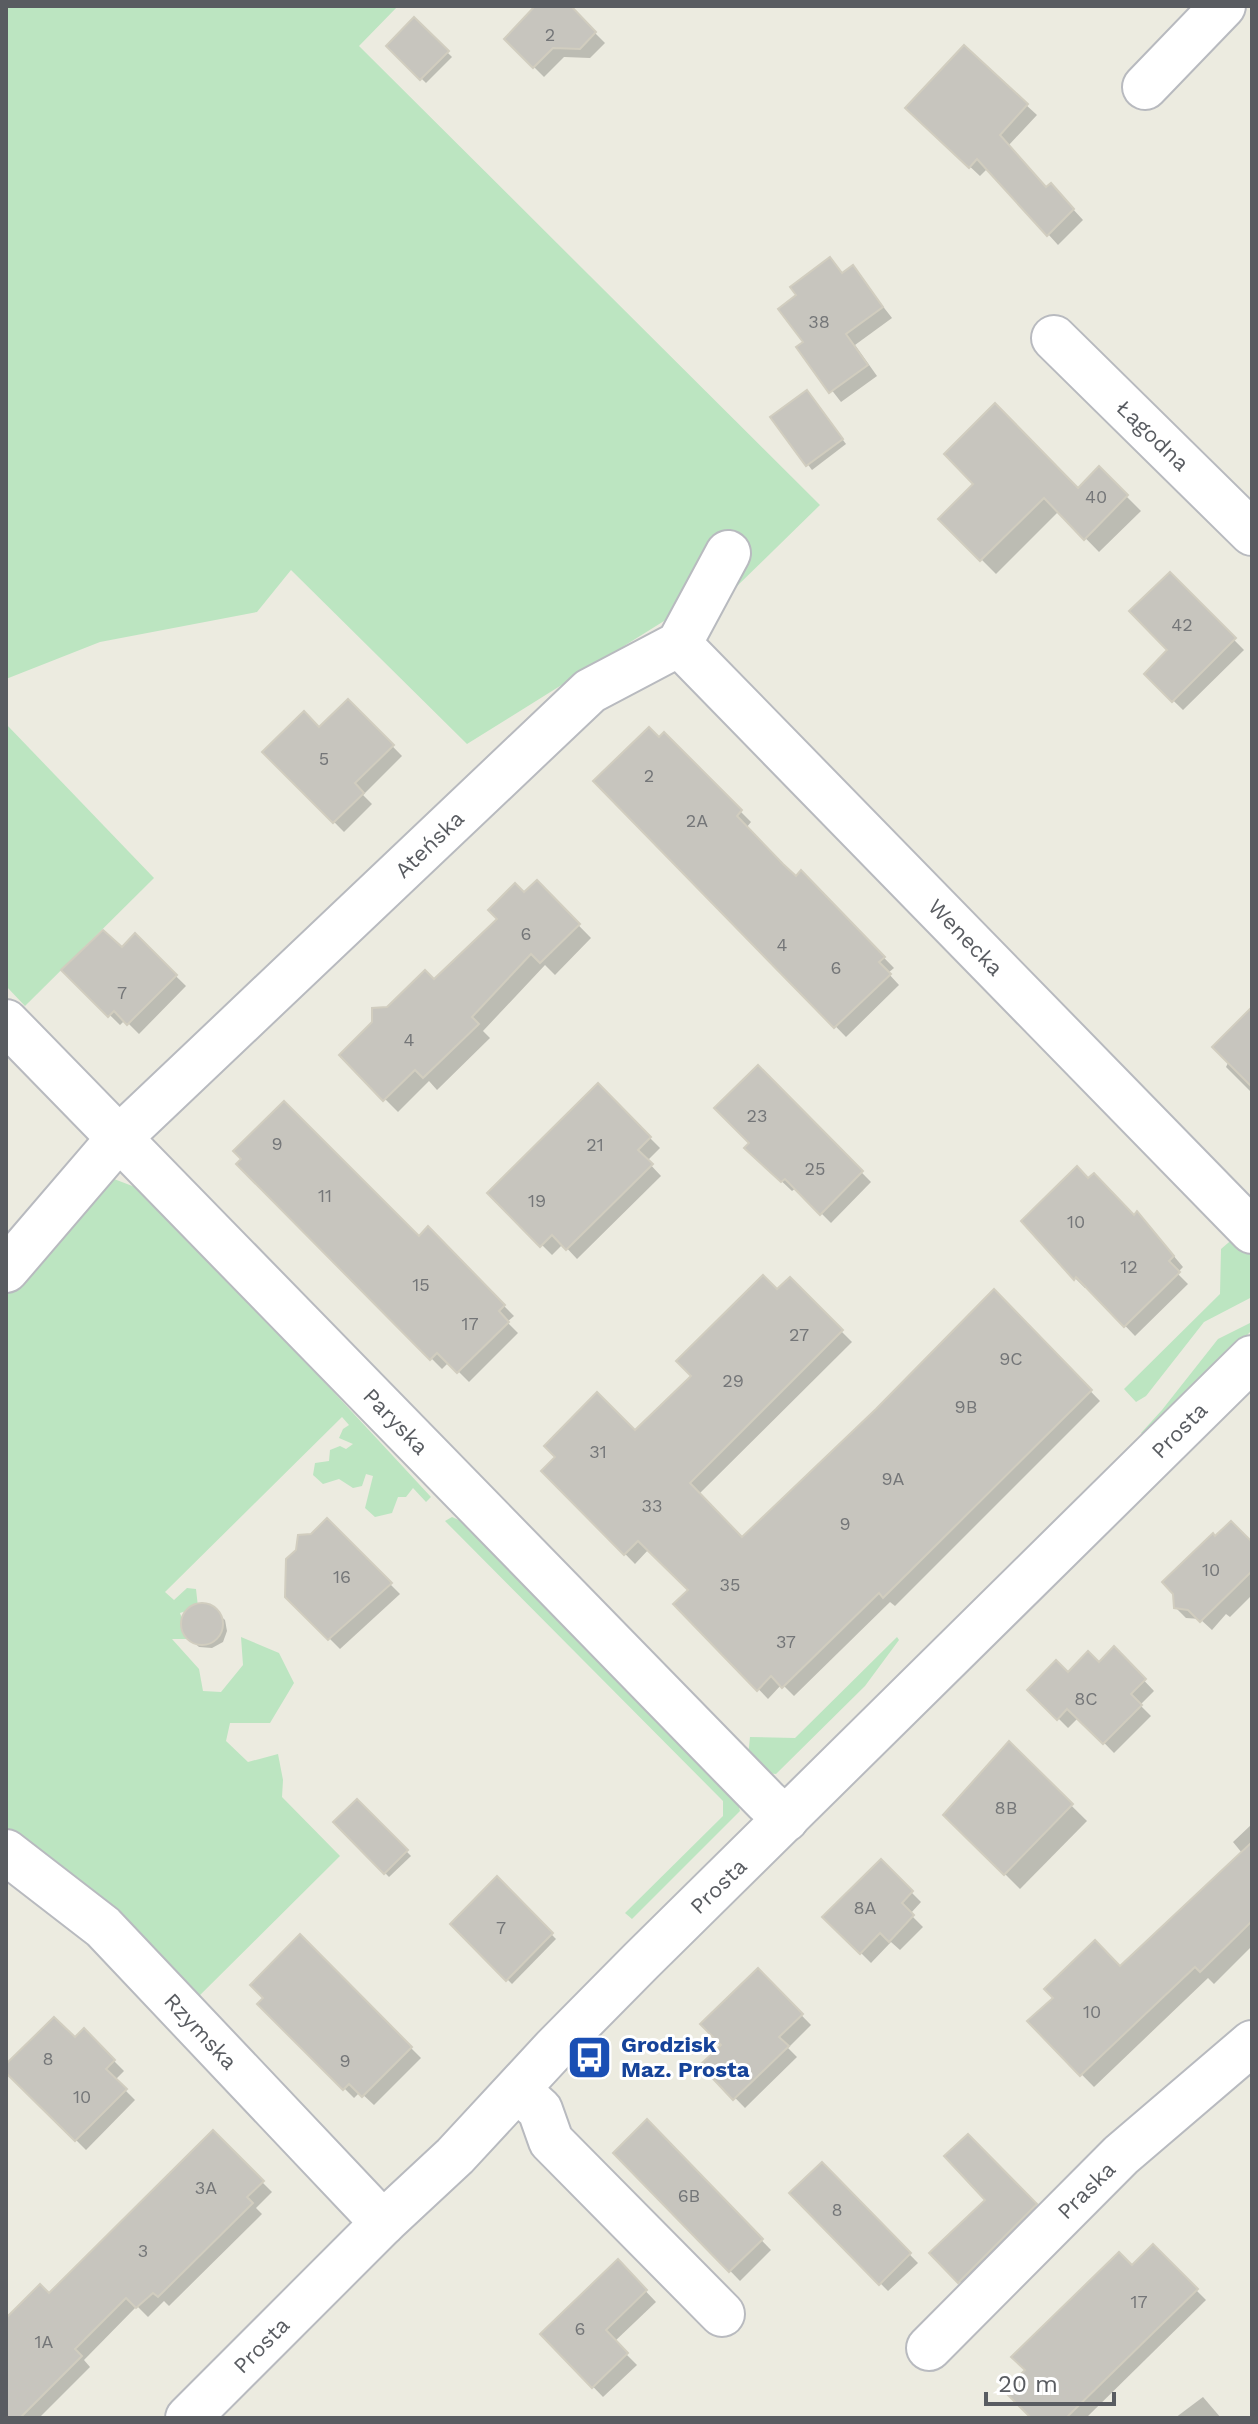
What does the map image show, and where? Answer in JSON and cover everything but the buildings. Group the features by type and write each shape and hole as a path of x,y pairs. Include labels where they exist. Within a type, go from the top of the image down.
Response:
{"street":[{"path":"1145,87 1223,6"},
{"name":"Łagodna","path":"1054,338 1252,533"},
{"path":"679,644 728,553"},
{"name":"Ateńska","path":"6,1270 120,1137 590,691 679,644"},
{"name":"Wenecka","path":"679,644 1252,1231"},
{"name":"Paryska","path":"6,1022 786,1819"},
{"name":"Prosta","path":"188,2418 383,2223 455,2156 592,2010 1252,1358"},
{"name":"Rzymska","path":"6,1852 103,1927 383,2223"},
{"name":"Praska","path":"929,2348 1121,2155 1252,2043"},
{"path":"518,2090 540,2110 551,2141 722,2314"}],"green space":[{"path":"6,6 398,6 359,46 820,505 734,589 672,616 467,744 291,570 257,612 100,642 6,679"},
{"path":"6,724 154,878 25,1006 6,986"},
{"path":"114,1179 148,1192 431,1497 426,1502 413,1488 406,1497 398,1497 392,1513 375,1517 365,1508 373,1476 366,1474 362,1486 353,1488 339,1479 323,1484 313,1475 315,1463 329,1461 330,1450 340,1446 346,1449 353,1444 339,1438 349,1425 342,1417 165,1592 174,1600 187,1588 196,1589 198,1607 180,1613 189,1639 172,1639 199,1669 203,1691 221,1692 243,1665 241,1637 279,1653 294,1683 270,1723 230,1723 226,1741 248,1762 278,1754 283,1780 282,1797 340,1856 192,2003 6,1839 6,1279 82,1183"},
{"path":"1235,1237 1252,1256 1252,1297 1204,1322 1146,1396 1136,1402 1124,1389 1220,1294 1221,1249"},
{"path":"1252,1322 1252,1330 1158,1426 1141,1433 1218,1339"},
{"path":"452,1517 461,1521 736,1796 740,1811 632,1919 625,1913 723,1816 723,1801 445,1521"},
{"path":"897,1637 899,1640 865,1686 776,1774 765,1773 748,1757 750,1737 795,1738"}],"place":[{"name":"Grodzisk Maz. Prosta","path":"590,2057"}]}
